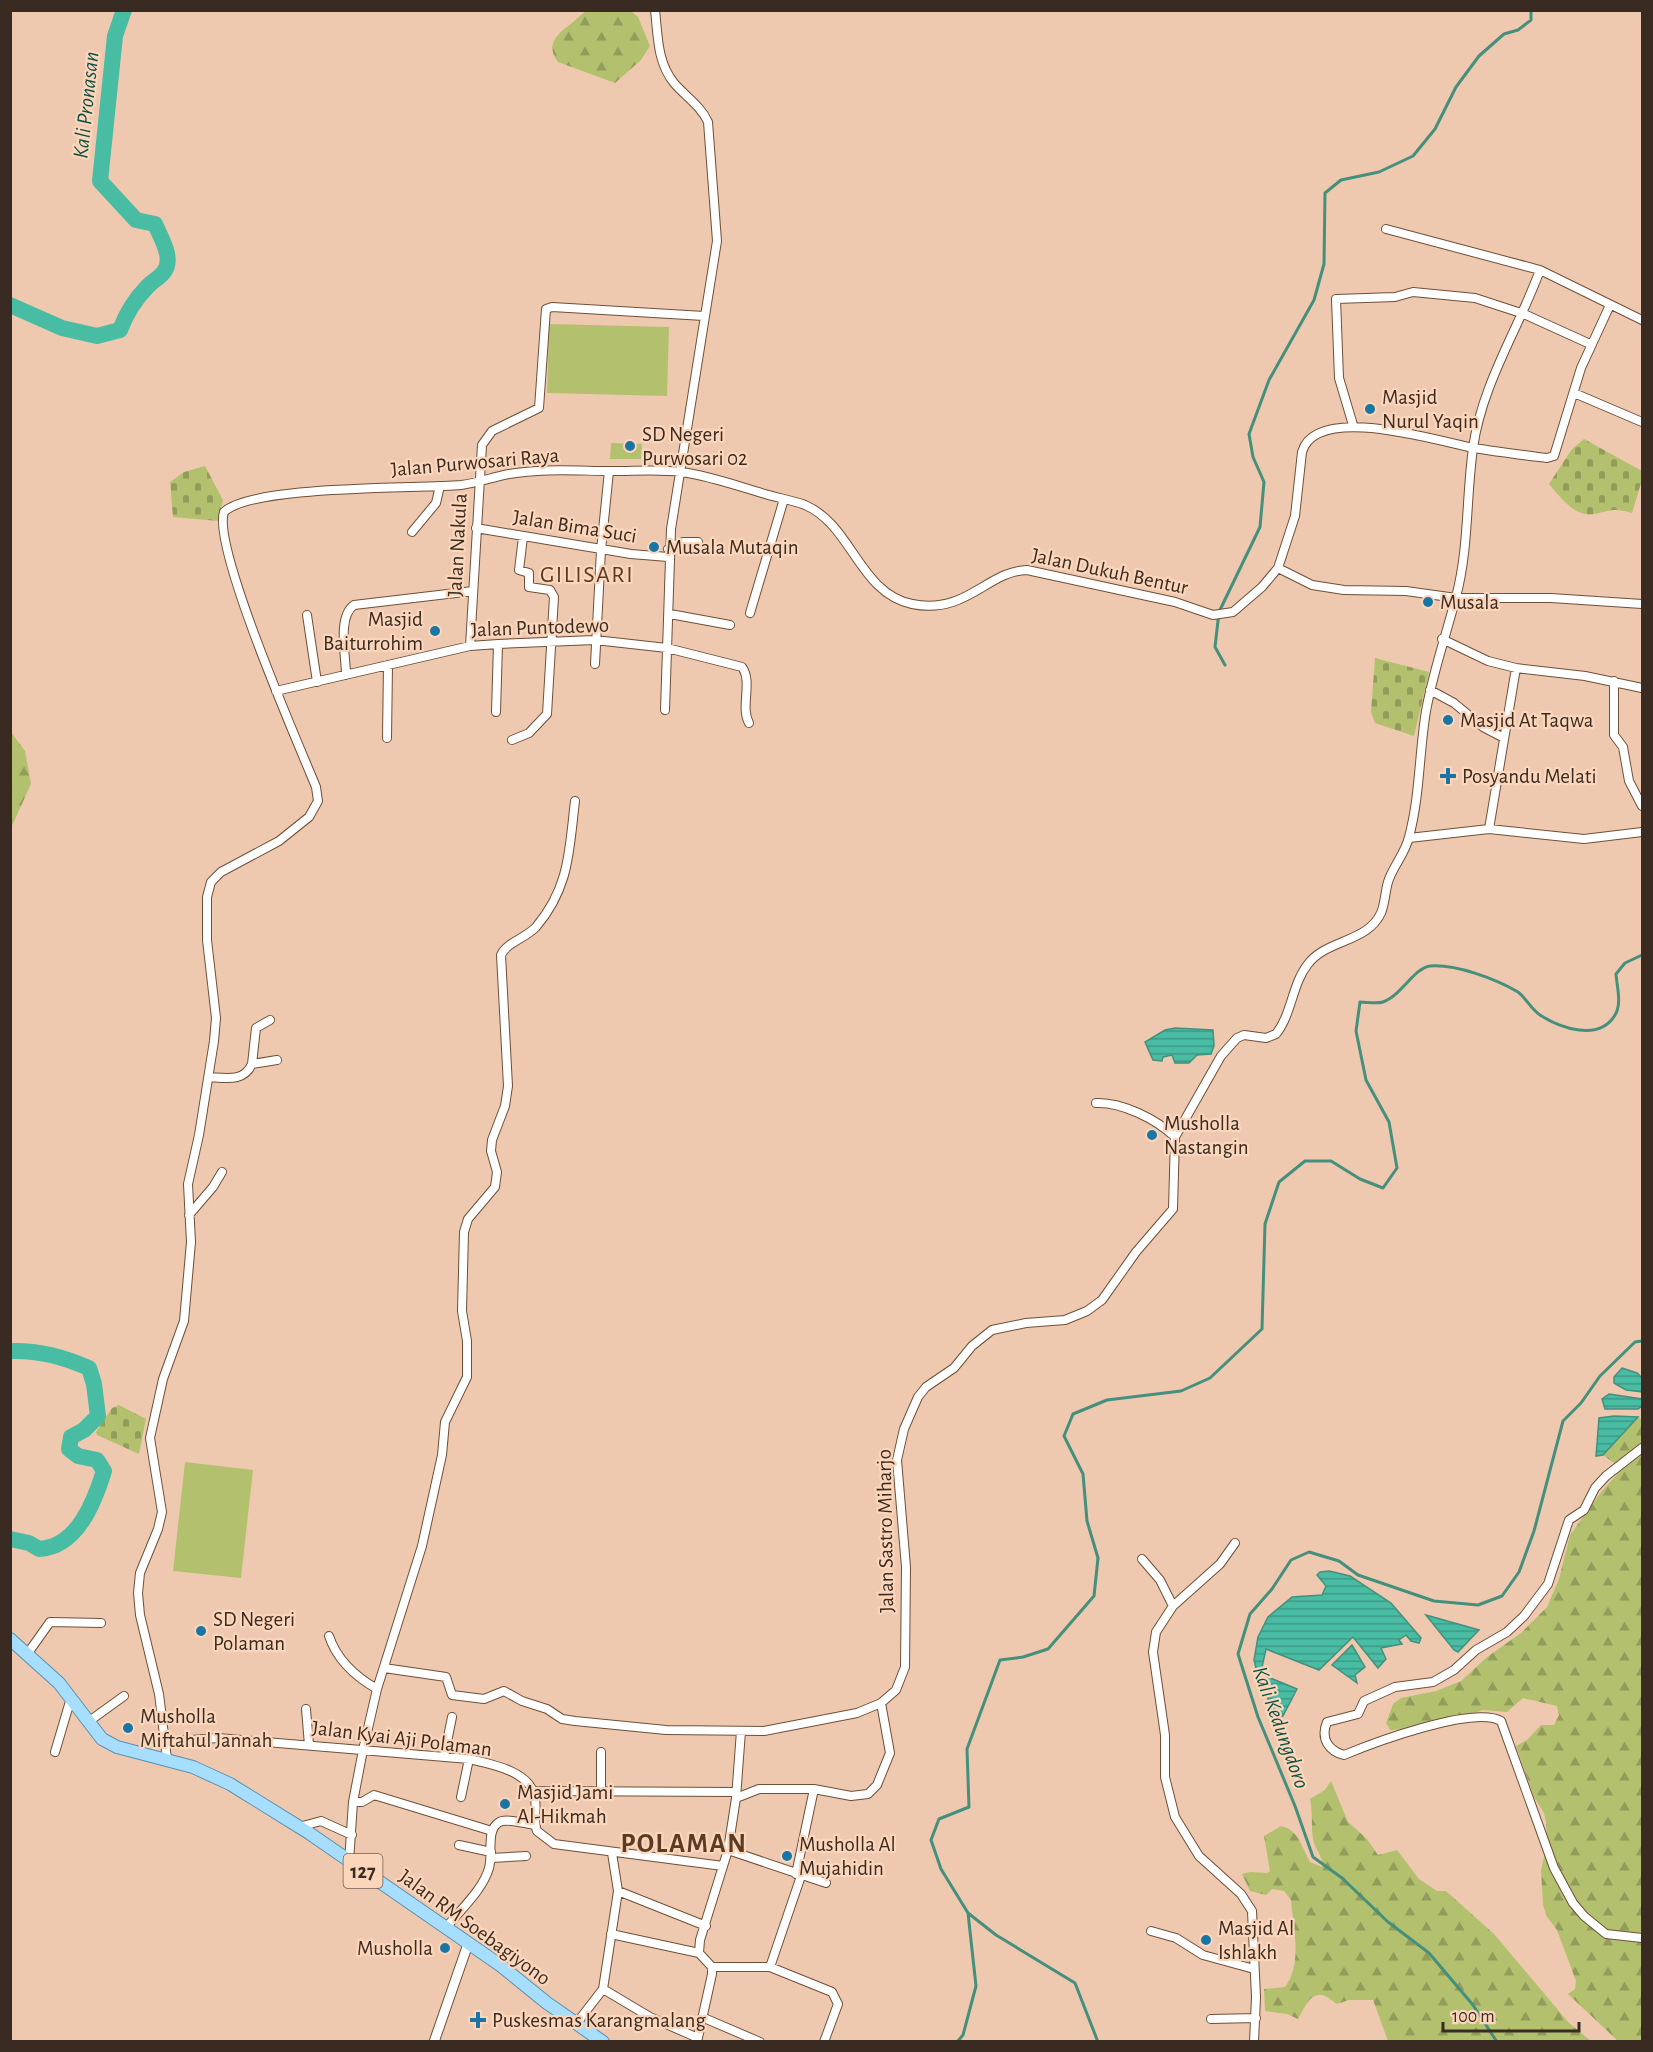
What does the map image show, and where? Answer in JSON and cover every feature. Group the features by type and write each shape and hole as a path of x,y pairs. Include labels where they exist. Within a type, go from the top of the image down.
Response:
{"main road":[{"name":"Jalan RM Soebagiyono","path":"10,1640 28,1653 71,1698 102,1740 117,1747 167,1759 208,1773 299,1827 500,1965 603,2042"}],"street":[{"path":"655,10 663,66 674,82 704,113 708,122 717,241 668,553 669,614 664,710"},
{"path":"1386,229 1540,270 1642,320"},
{"path":"1540,270 1524,314 1505,346 1483,407 1473,448 1468,529 1456,598 1430,690 1409,838 1489,829 1584,839 1642,832"},
{"path":"1353,425 1339,378 1336,299 1395,297 1413,292 1475,298 1524,314 1590,344"},
{"name":"Jalan Dukuh Bentur","path":"681,472 784,499 816,511 838,533 873,582 892,598 911,604 937,606 962,599 1010,573 1027,570 1175,602 1213,615 1227,614 1249,599 1278,568 1294,516 1304,445 1317,435 1353,425 1432,437 1473,448 1547,458 1554,456 1590,344 1610,305"},
{"name":"Jalan Nakula","path":"470,646 482,445 488,435 539,408 546,309 552,307 704,316"},
{"path":"1574,393 1642,422"},
{"path":"595,664 601,550 609,471"},
{"name":"Jalan Purwosari Raya","path":"209,1077 216,1018 206,908 211,882 221,872 297,829 316,808 316,787 248,617 225,543 222,522 224,512 236,504 255,498 348,489 440,486 478,482 527,472 681,472"},
{"path":"412,532 436,502 440,486"},
{"path":"750,613 784,499"},
{"name":"Jalan Bima Suci","path":"476,528 601,550 668,553 683,542 698,542"},
{"path":"512,740 529,733 547,714 549,642 554,594 550,590 529,586 530,573 519,570 522,537"},
{"path":"1278,568 1312,585 1344,590 1420,592 1456,598 1551,598 1642,604"},
{"path":"346,675 345,622 349,609 354,605 473,591"},
{"path":"669,614 729,625"},
{"path":"307,615 317,682"},
{"path":"1443,639 1488,661 1516,669 1614,681 1642,688"},
{"name":"Jalan Puntodewo","path":"276,691 470,646 595,640 667,648 742,668 745,672 746,717 749,723"},
{"path":"496,712 498,644"},
{"path":"387,738 388,665"},
{"path":"1489,829 1516,669"},
{"path":"1614,681 1614,735 1623,747 1629,781 1642,806"},
{"path":"1430,690 1454,704 1483,728 1504,738"},
{"path":"350,1862 353,1802 377,1689 422,1546 442,1455 445,1422 467,1377 467,1341 462,1311 464,1232 468,1219 495,1187 497,1172 491,1151 492,1140 506,1106 508,1086 501,956 512,944 535,928 562,883 572,845 575,801"},
{"name":"Jalan Sastro Miharjo","path":"881,1703 896,1690 905,1666 906,1567 897,1460 904,1429 918,1397 926,1387 954,1368 972,1346 992,1330 1026,1323 1065,1320 1087,1311 1102,1300 1136,1252 1173,1209 1175,1137 1233,1041 1244,1035 1266,1038 1275,1034 1308,964 1326,949 1358,936 1371,926 1381,913 1388,883 1409,838"},
{"path":"167,1759 159,1694 140,1615 138,1593 141,1573 158,1530 162,1512 150,1438 161,1388 184,1321 191,1242 188,1184 209,1077 239,1078 248,1071 252,1064 256,1028 270,1020"},
{"path":"252,1064 277,1060"},
{"path":"1096,1103 1106,1103 1129,1110 1175,1137"},
{"path":"189,1215 213,1187 222,1172"},
{"path":"1642,1448 1606,1476 1594,1488 1584,1510 1569,1520 1548,1584 1524,1616 1507,1632 1476,1650 1454,1670 1433,1682 1395,1687 1364,1701 1358,1714 1327,1722 1324,1730 1327,1743 1333,1752 1344,1755 1419,1728 1478,1717 1496,1718 1501,1721 1554,1868 1573,1903 1584,1916 1606,1934 1642,1938"},
{"path":"1235,1543 1220,1564 1173,1606 1156,1632 1155,1673 1165,1736 1166,1791 1175,1817 1199,1856 1248,1902 1256,1935 1254,2042"},
{"path":"1142,1559 1160,1580 1173,1606"},
{"path":"28,1653 47,1623 101,1623"},
{"path":"329,1636 334,1649 352,1672 377,1689"},
{"path":"384,1668 446,1677 452,1695 484,1699 504,1691 518,1700 542,1707 568,1720 657,1730 764,1731 832,1719 881,1703 890,1743 888,1761 875,1788 868,1794 851,1796 814,1789 759,1789 736,1795 533,1791 535,1825 540,1836 554,1844 723,1866"},
{"path":"91,1726 124,1696"},
{"path":"55,1752 71,1698"},
{"path":"306,1709 309,1745"},
{"path":"444,1757 452,1717"},
{"path":"699,1953 700,1940 728,1850 736,1795 741,1731"},
{"name":"Jalan Kyai Aji Polaman","path":"164,1742 218,1738 469,1759 512,1772 533,1791"},
{"path":"600,1752 601,1792"},
{"path":"461,1797 469,1759"},
{"path":"770,1967 799,1875 814,1789"},
{"path":"353,1802 362,1802 374,1795 492,1831"},
{"path":"445,1929 486,1876 491,1855 492,1831 503,1821 535,1825"},
{"path":"299,1827 313,1822 329,1822 352,1834"},
{"path":"459,1845 491,1855 526,1856"},
{"path":"728,1850 826,1883"},
{"path":"576,2024 603,1989 618,1891 612,1853"},
{"path":"618,1891 706,1926"},
{"path":"1151,1931 1176,1938 1211,1958 1254,1969"},
{"path":"611,1934 699,1953 712,1967 770,1967 804,1979 836,1997 838,2004 835,2016 824,2042"},
{"path":"434,2042 468,1944"},
{"path":"603,1989 650,2017 697,2040 704,2018 712,1967"},
{"path":"704,2018 760,2042"},
{"path":"1211,2019 1256,2018"}],"green space":[{"path":"588,10 632,12 638,17 650,46 641,60 615,83 558,62 554,56 552,46 556,38"},
{"path":"549,324 669,327 667,396 547,393"},
{"path":"1584,439 1642,471 1642,480 1632,513 1617,510 1595,514 1581,513 1569,505 1549,484 1572,449"},
{"path":"611,443 642,444 641,459 610,459"},
{"path":"205,466 223,500 218,521 173,517 170,482 184,472"},
{"path":"1375,658 1429,672 1414,736 1375,723 1371,712"},
{"path":"11,732 25,751 31,784 11,828"},
{"path":"119,1405 146,1419 139,1454 97,1435 96,1432 112,1408"},
{"path":"1638,1417 1642,1420 1642,2041 1618,2041 1568,1994 1575,1989 1576,1981 1557,1930 1547,1917 1543,1905 1541,1870 1547,1844 1546,1822 1544,1813 1534,1797 1516,1746 1527,1740 1541,1725 1554,1725 1559,1715 1557,1706 1523,1698 1507,1712 1483,1710 1412,1729 1390,1730 1386,1723 1393,1704 1401,1698 1436,1691 1461,1681 1487,1657 1521,1633 1547,1607 1559,1579 1570,1535 1601,1492 1622,1469 1603,1455"},
{"path":"185,1462 253,1470 241,1578 173,1571"},
{"path":"1331,1781 1348,1822 1367,1839 1378,1855 1397,1850 1419,1879 1437,1891 1446,1891 1494,1934 1569,2023 1591,2041 1388,2041 1373,2000 1349,2000 1337,2004 1320,1995 1308,2002 1298,2019 1287,2014 1265,2011 1264,1989 1285,1987 1294,1967 1296,1945 1291,1900 1284,1891 1272,1889 1266,1895 1250,1891 1242,1874 1270,1871 1264,1836 1281,1826 1296,1835 1310,1862 1322,1867 1322,1860 1313,1839 1310,1799 1325,1790"}],"water":[{"path":"1175,1028 1213,1030 1214,1046 1211,1054 1197,1055 1189,1063 1175,1063 1172,1055 1163,1057 1162,1061 1153,1060 1145,1042 1165,1030"},
{"path":"1622,1368 1637,1373 1642,1378 1642,1392 1626,1390 1614,1383 1614,1377"},
{"path":"1609,1394 1642,1399 1642,1406 1638,1409 1605,1409 1602,1399"},
{"path":"1638,1417 1603,1455 1596,1456 1599,1418"},
{"path":"1329,1571 1350,1576 1391,1603 1421,1638 1419,1643 1411,1641 1406,1635 1399,1640 1402,1644 1381,1648 1386,1659 1378,1668 1353,1637 1319,1670 1266,1649 1259,1681 1254,1660 1258,1637 1268,1617 1292,1597 1322,1595 1326,1586 1317,1575 1320,1572"},
{"path":"1426,1615 1479,1630 1458,1652"},
{"path":"1352,1645 1365,1667 1355,1675 1357,1683 1332,1665"},
{"path":"1268,1677 1297,1689 1283,1716 1278,1718 1265,1693"}],"waterway":[{"name":"Kali Pronasan","path":"10,305 62,328 97,336 120,330 135,301 166,268 168,262 166,249 155,224 136,220 100,181 115,36 124,10"},
{"path":"1225,665 1215,647 1219,612 1260,527 1264,482 1253,457 1249,434 1269,380 1314,300 1324,264 1325,193 1341,180 1379,172 1413,156 1435,129 1456,87 1479,56 1504,34 1518,30 1531,20 1531,10"},
{"path":"1098,2042 1075,1983 996,1935 968,1913 941,1869 931,1840 939,1819 969,1807 967,1749 1000,1660 1023,1657 1048,1649 1094,1596 1098,1558 1087,1521 1083,1474 1064,1436 1073,1414 1107,1400 1181,1391 1210,1378 1262,1329 1265,1224 1279,1182 1305,1161 1331,1161 1360,1179 1383,1188 1397,1168 1389,1122 1366,1080 1356,1031 1360,1002 1381,1003 1390,999 1424,968 1452,967 1476,973 1509,987 1521,994 1534,1010 1548,1020 1568,1028 1590,1030 1608,1023 1615,1015 1619,1001 1616,974 1625,963 1642,955"},
{"name":"Kali Kedungdoro","path":"1497,2042 1473,2005 1429,1953 1388,1922 1342,1878 1313,1857 1295,1806 1258,1717 1238,1654 1250,1614 1272,1589 1291,1560 1309,1552 1339,1561 1358,1575 1434,1601 1478,1605 1502,1596 1519,1572 1534,1531 1563,1421 1581,1403 1600,1376 1635,1342 1642,1341"},
{"path":"10,1351 51,1355 89,1368 94,1384 98,1416 84,1430 71,1437 69,1449 78,1456 97,1460 104,1471 89,1509 74,1532 64,1540 39,1549 29,1543 10,1539"},
{"path":"957,2042 963,2035 976,1986 968,1913"}],"place":[{"name":"Masjid Nurul Yaqin","path":"1370,409"},
{"name":"SD Negeri Purwosari 02","path":"630,446"},
{"name":"Musala Mutaqin","path":"654,547"},
{"name":"Musala","path":"1428,602"},
{"name":"Masjid Baiturrohim","path":"435,631"},
{"name":"Masjid At Taqwa","path":"1448,720"},
{"name":"Posyandu Melati","path":"1448,776"},
{"name":"Musholla Nastangin","path":"1152,1135"},
{"name":"SD Negeri Polaman","path":"201,1631"},
{"name":"Musholla Miftahul Jannah","path":"128,1728"},
{"name":"Masjid Jami Al-Hikmah","path":"505,1804"},
{"name":"Musholla Al Mujahidin","path":"787,1856"},
{"name":"Masjid Al Ishlakh","path":"1206,1940"},
{"name":"Musholla","path":"445,1948"},
{"name":"Puskesmas Karangmalang","path":"478,2020"}],"district":[{"name":"GILISARI","path":"587,574"},
{"name":"POLAMAN","path":"684,1843"}]}
